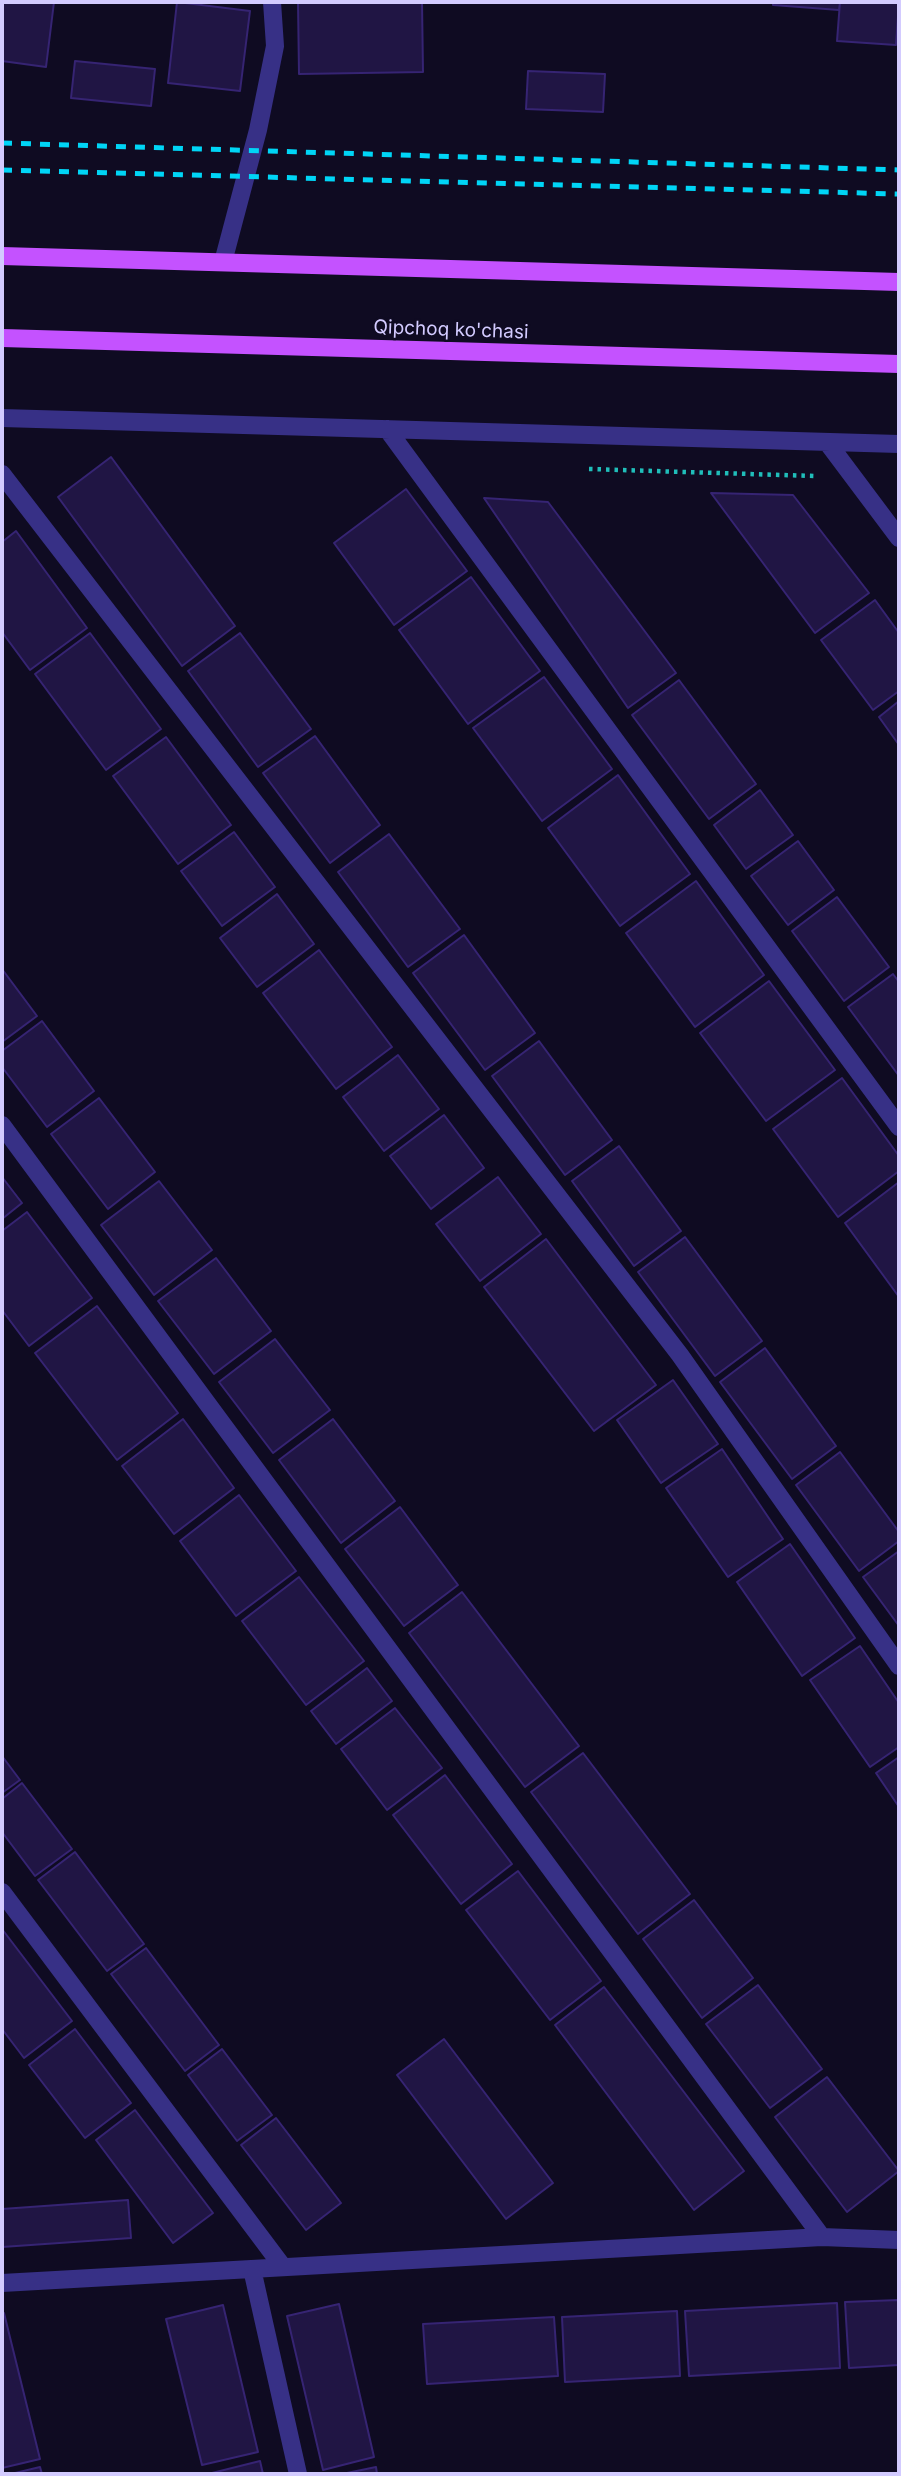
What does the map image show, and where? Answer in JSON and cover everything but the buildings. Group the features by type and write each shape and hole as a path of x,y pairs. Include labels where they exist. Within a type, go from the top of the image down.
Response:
{"main road":[{"path":"2,256 899,282"},
{"name":"Qipchoq ko'chasi","path":"2,338 899,364"}],"street":[{"path":"223,262 258,130 275,46 272,2"},
{"path":"2,418 899,444"},
{"path":"387,429 899,1126"},
{"path":"827,442 899,538"},
{"path":"2,474 680,1355 899,1666"},
{"path":"2,1125 822,2237"},
{"path":"2,1892 283,2267"},
{"path":"2,2283 822,2237 899,2240"},
{"path":"252,2269 298,2474"}],"path":[{"path":"576,468 854,477"}],"railway":[{"path":"2,143 899,170"},
{"path":"2,170 899,194"}]}
